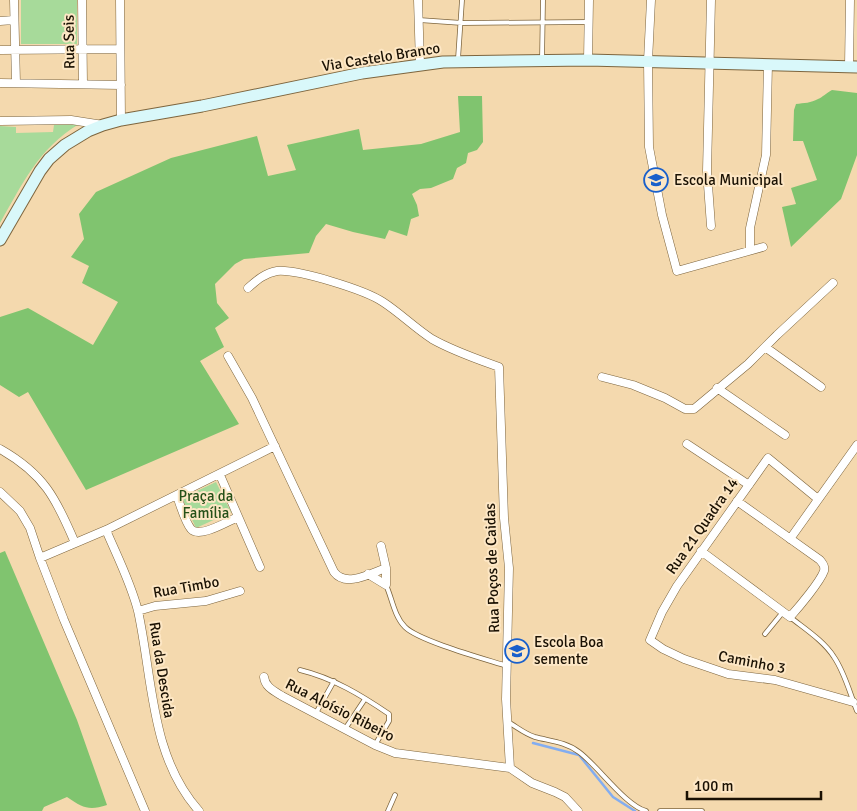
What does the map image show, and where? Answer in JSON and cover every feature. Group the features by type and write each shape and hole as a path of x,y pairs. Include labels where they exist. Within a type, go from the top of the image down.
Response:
{"main road":[{"name":"Via Castelo Branco","path":"0,240 40,171 50,158 64,145 83,134 103,125 121,120 202,106 362,73 420,64 458,61 588,60 853,66"}],"street":[{"path":"14,0 16,83"},
{"name":"Rua Seis","path":"82,0 83,84"},
{"path":"120,0 121,120"},
{"path":"418,0 420,64"},
{"path":"588,60 589,0"},
{"path":"652,0 648,61 650,159 677,271 762,247"},
{"path":"711,0 707,171 712,226"},
{"path":"850,0 853,66"},
{"path":"0,21 14,20"},
{"path":"0,50 120,49"},
{"path":"750,250 750,228 766,156 768,64"},
{"path":"0,83 121,85"},
{"path":"0,121 71,120 103,125"},
{"name":"Rua Poços de Caidas","path":"248,288 266,274 279,271 295,273 365,292 383,302 446,346 499,367 504,518 508,568 507,721 510,768"},
{"path":"602,377 632,385 689,410 698,406 717,388 748,364 833,283"},
{"path":"765,347 821,387"},
{"path":"228,356 252,398 334,572 337,576 344,579 358,578 386,568"},
{"path":"717,388 784,435"},
{"path":"687,444 749,485"},
{"path":"790,539 857,445"},
{"path":"40,558 106,530 275,446"},
{"path":"0,449 21,462 42,481 60,509 75,543"},
{"name":"Rua 21 Quadra 14","path":"662,612 701,551 768,458 818,499"},
{"path":"220,475 260,567"},
{"path":"0,492 8,499 30,528 40,558 145,811"},
{"path":"177,496 190,528 195,532 203,533 238,517"},
{"path":"701,551 790,617 823,573 824,565 820,560 737,501"},
{"name":"Rua da Descida","path":"106,530 138,611 158,734 190,801 199,811"},
{"path":"381,546 386,568 386,585"},
{"path":"368,574 386,585"},
{"name":"Rua Timbo","path":"138,611 155,606 206,600 240,591"},
{"name":"Caminho 3","path":"662,612 650,640 673,654 704,667 728,674 776,680 853,702"},
{"name":"Rua Aloísio Ribeiro","path":"264,677 264,683 282,696 375,745 405,756 510,768 532,783 565,797 578,811"}],"lane":[{"path":"458,61 462,23 462,0"},
{"path":"542,0 542,61"},
{"path":"419,20 462,23 588,22"},
{"path":"386,585 394,608 404,627 411,632 429,640 507,666"},
{"path":"765,634 783,612"},
{"path":"790,617 815,637 834,656 857,711"},
{"path":"300,670 334,681 390,715 385,729 375,745"},
{"path":"316,713 334,681"},
{"path":"346,729 365,699"},
{"path":"507,721 534,737 562,743 579,752 628,801 641,810 646,811"},
{"path":"388,811 395,795"},
{"path":"660,811 702,811"}],"green space":[{"path":"21,0 77,0 77,44 21,44"},
{"path":"832,90 857,93 857,155 841,199 791,247 782,207 796,204 791,188 817,180 803,141 793,141 794,110 796,104 815,100"},
{"path":"458,96 482,96 483,142 477,150 468,153 466,163 457,168 453,179 431,188 420,189 412,194 419,216 411,219 407,236 389,230 385,239 326,224 316,236 309,253 244,259 235,264 215,284 217,303 229,318 215,328 224,347 200,361 239,424 86,490 28,392 19,397 0,385 0,317 28,308 93,345 118,302 82,283 89,266 71,257 84,239 79,214 96,192 171,158 257,136 268,176 296,170 287,145 359,129 363,150 421,144 460,132"},
{"path":"79,124 53,144 42,156 24,181 0,223 0,126 16,127 16,133 53,132 54,125"},
{"name":"Praça da Família","path":"216,482 231,512 196,528 182,498"},
{"path":"5,551 77,720 107,805 95,808 86,807 77,804 67,797 44,807 42,811 0,811 0,553"}],"waterway":[{"path":"533,743 579,755 613,797 635,811"}],"place":[{"name":"Escola Municipal","path":"656,180"},
{"name":"Escola Boa semente","path":"517,651"}]}
